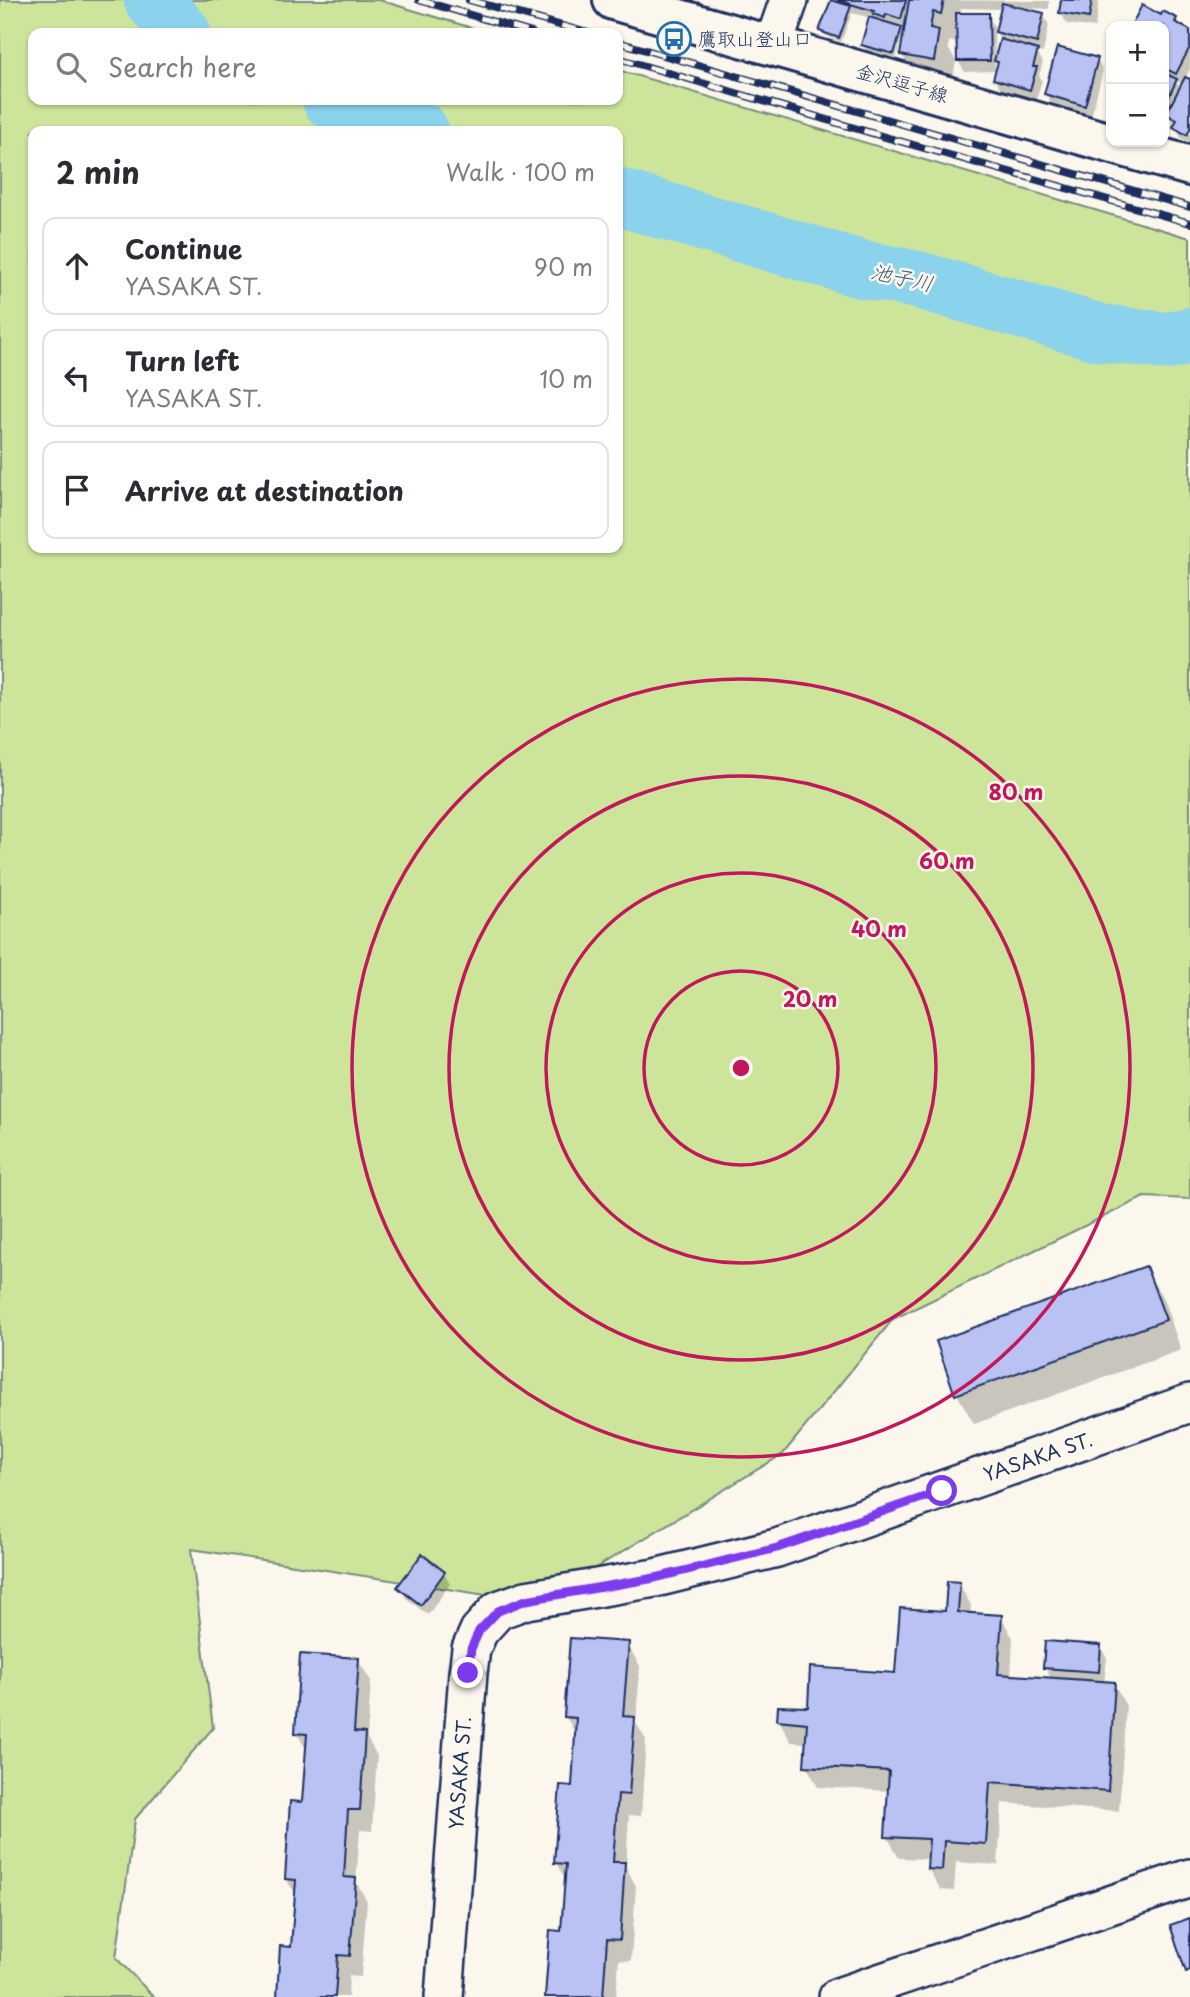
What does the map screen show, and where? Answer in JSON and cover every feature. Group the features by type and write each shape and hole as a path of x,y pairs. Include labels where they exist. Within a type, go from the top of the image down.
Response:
{"main road":[{"name":"金沢逗子線","path":"613,0 1190,166"}],"street":[{"path":"773,46 789,0"},
{"name":"YASAKA ST.","path":"444,1997 469,1661 479,1631 498,1611 526,1600 655,1578 777,1548 1190,1403"},
{"path":"838,1997 1190,1878"}],"green space":[{"path":"0,0 379,0 472,28 28,28 28,105 623,105 623,71 1190,238 1190,1199 1144,1197 893,1319 783,1454 538,1603 191,1549 213,1728 135,1819 116,1958 154,1997 0,1997"}],"building":[{"path":"831,0 851,6 839,38 819,31"},
{"path":"837,0 906,0 901,19 886,14 885,18 873,14 874,11"},
{"path":"909,0 944,0 941,14 933,12 930,28 939,30 934,61 900,55"},
{"path":"1061,0 1092,0 1089,18 1059,13"},
{"path":"1002,3 1044,13 1037,43 995,32"},
{"path":"1142,5 1161,15 1163,11 1177,18 1175,22 1190,30 1190,47 1176,74 1169,70 1169,21 1134,21"},
{"path":"956,13 989,13 990,61 957,61"},
{"path":"869,17 902,27 894,54 861,45"},
{"path":"1000,39 1038,50 1033,67 1037,67 1030,90 993,79 998,62 994,61"},
{"path":"1057,47 1098,58 1085,106 1044,94"},
{"path":"1169,75 1177,79 1169,96"},
{"path":"1185,77 1190,79 1190,129 1187,135 1173,127 1177,120 1169,116 1169,108"},
{"path":"1146,1266 1166,1320 955,1395 936,1341"},
{"path":"422,1554 445,1572 421,1605 397,1587"},
{"path":"947,1581 960,1582 958,1612 1002,1615 998,1674 1115,1682 1108,1791 990,1782 986,1844 944,1841 942,1870 927,1869 929,1839 885,1837 889,1771 804,1766 807,1723 777,1720 778,1706 808,1707 810,1667 895,1673 900,1608 945,1611"},
{"path":"570,1638 629,1642 623,1716 635,1717 629,1795 618,1794 613,1862 625,1862 620,1940 607,1939 603,1997 545,1997 550,1930 561,1931 566,1864 554,1863 560,1785 572,1786 576,1718 564,1717"},
{"path":"1045,1641 1101,1645 1099,1672 1043,1668"},
{"path":"300,1654 359,1658 354,1732 365,1733 360,1810 348,1810 344,1877 356,1878 350,1956 338,1955 335,1997 277,1997 280,1946 291,1947 296,1880 285,1879 290,1801 302,1802 307,1734 295,1733"},
{"path":"1190,1918 1190,1970 1186,1972 1170,1925"}],"waterway":[{"name":"池子川","path":"153,0 178,28"},
{"name":"池子川","path":"345,105 406,126"},
{"name":"池子川","path":"623,198 857,268 918,280 1101,333 1167,341 1190,336"}],"railway":[{"path":"419,0 515,28"},
{"path":"469,0 570,28"},
{"path":"623,43 1190,207"},
{"path":"623,59 1190,223"}],"place":[{"name":"鷹取山登山口","path":"674,39"}],"route":[{"path":"468,1673 471,1649 479,1631 498,1611 526,1600 655,1578 777,1548 942,1491"}]}
